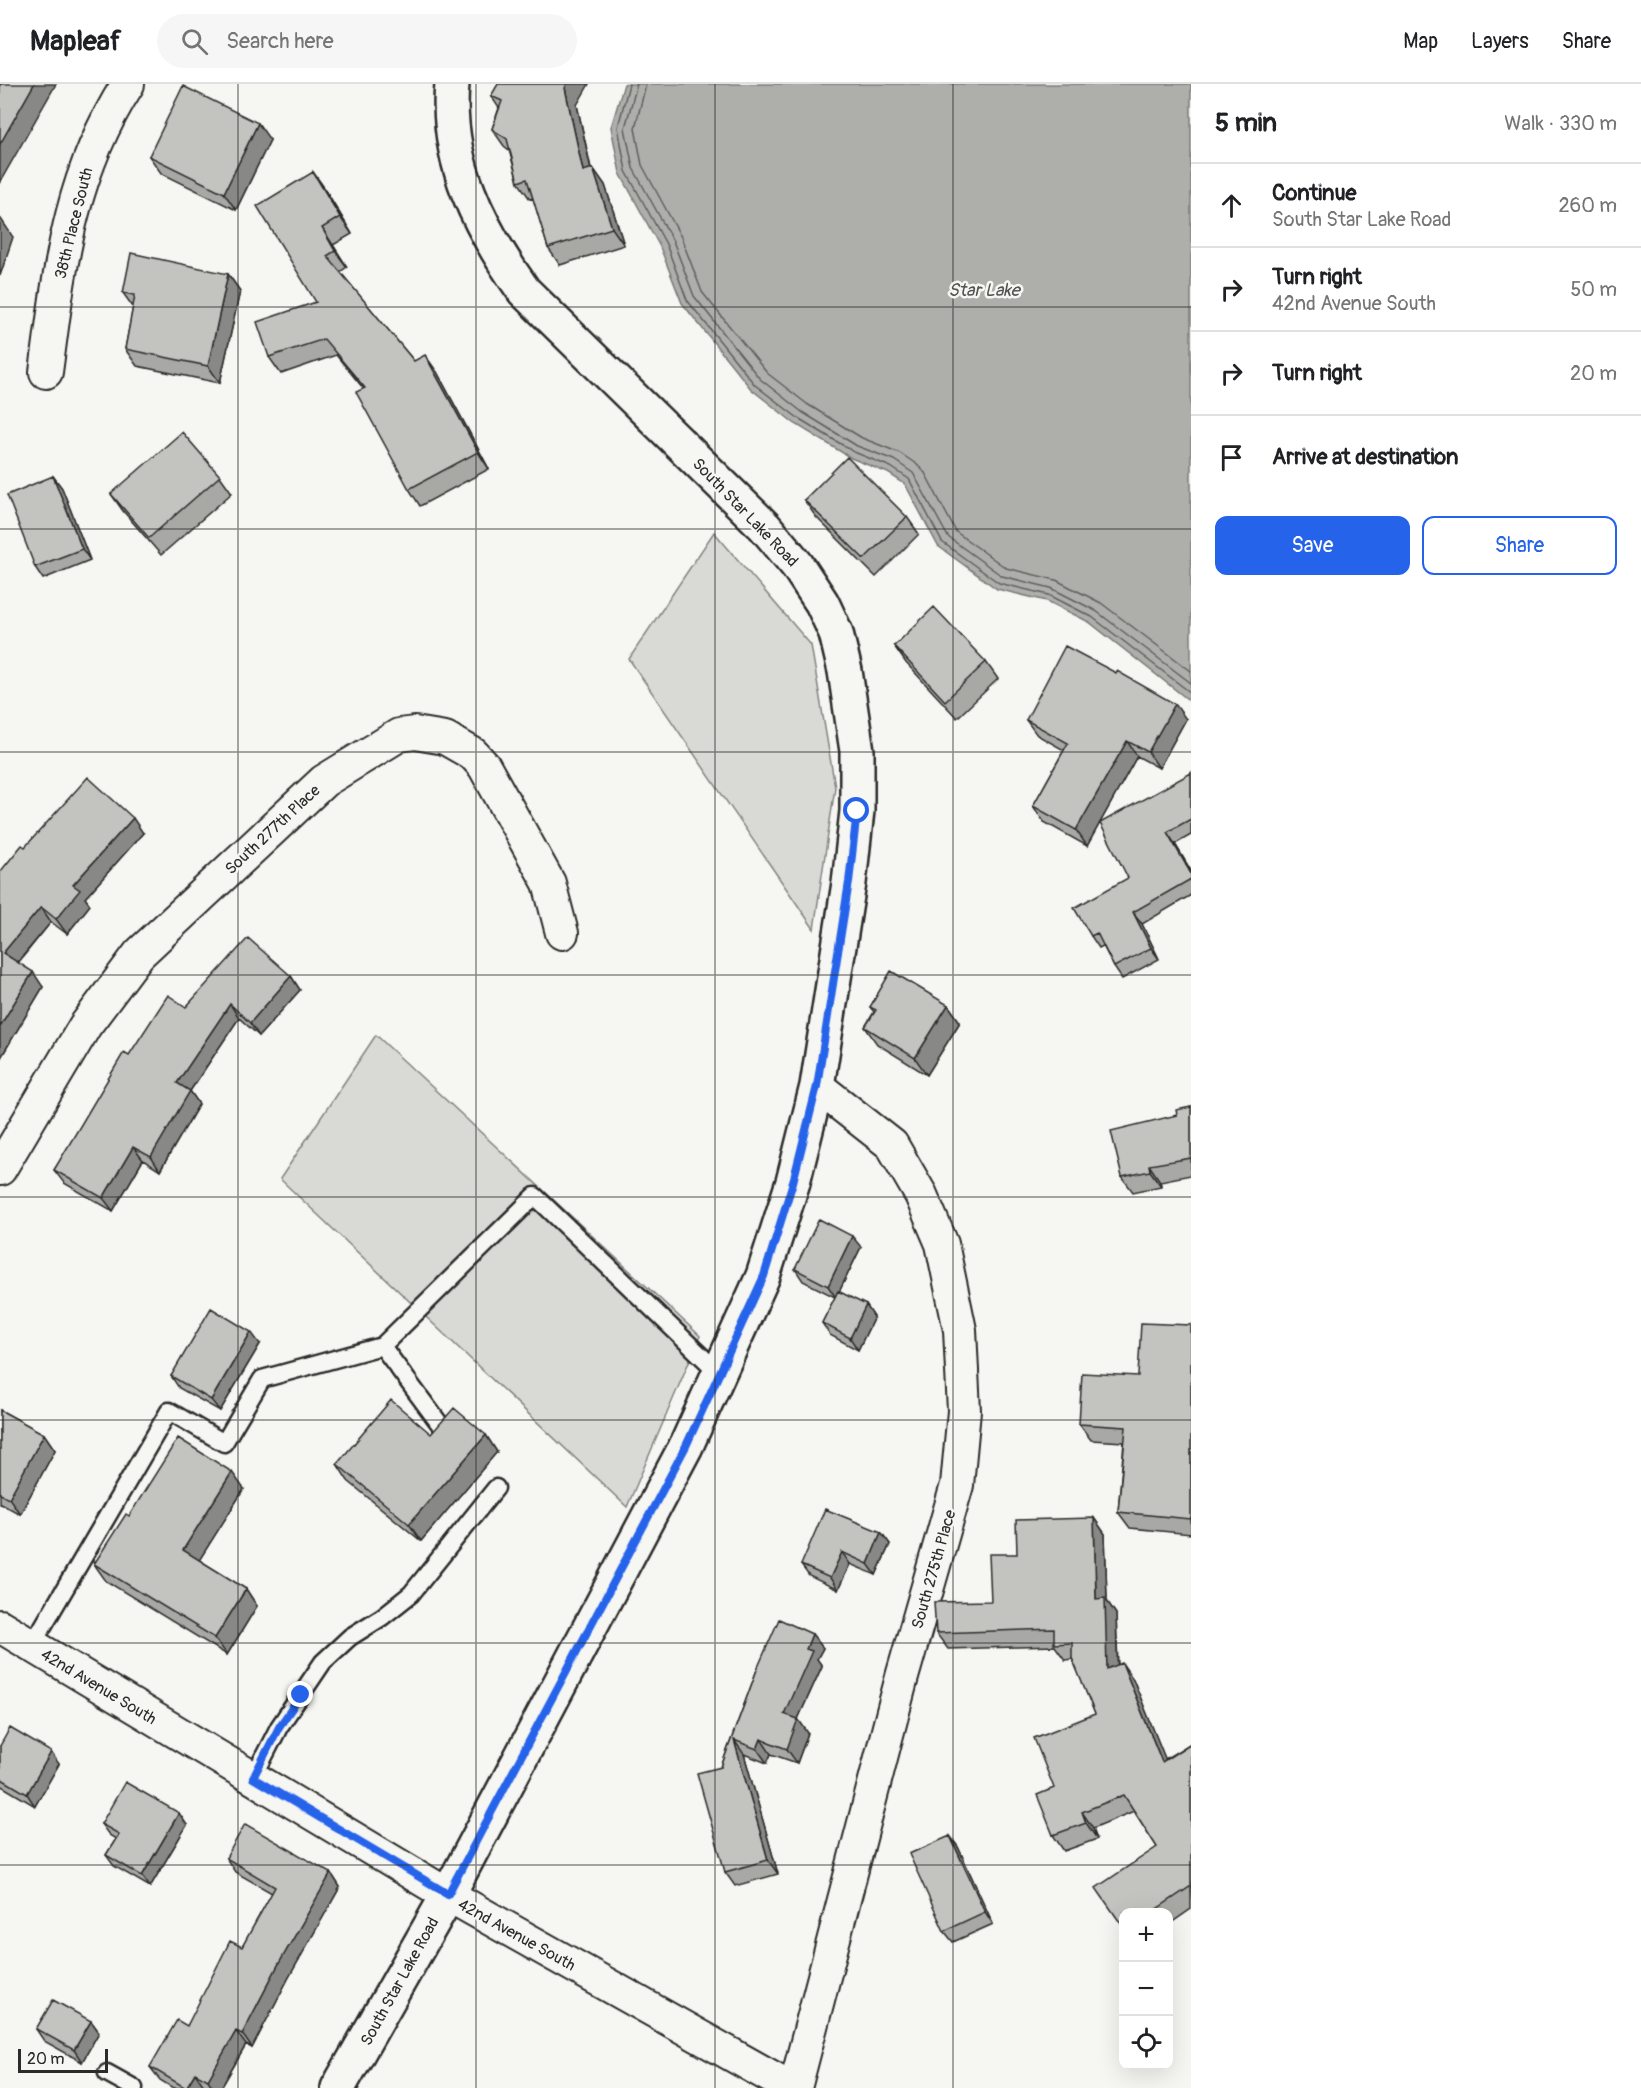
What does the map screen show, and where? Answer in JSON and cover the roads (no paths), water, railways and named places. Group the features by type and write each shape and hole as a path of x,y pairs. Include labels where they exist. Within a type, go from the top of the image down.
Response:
{"street":[{"name":"38th Place South","path":"46,372 61,259 75,201 88,159 108,118 129,84"},
{"name":"South Star Lake Road","path":"338,2088 448,1894 686,1446 764,1276 793,1182 817,1086 849,882 857,811 858,751 845,672 836,633 822,603 797,565 765,527 524,291 486,232 464,184 453,128 452,84"},
{"name":"South 277th Place","path":"0,1169 85,1026 139,954 324,781 399,735 422,734 445,738 473,754 484,765 549,883 562,933"},
{"name":"South 275th Place","path":"793,2088 902,1677 957,1485 964,1411 960,1330 942,1244 921,1195 892,1145 817,1086"},
{"name":"42nd Avenue South","path":"0,1626 448,1894 793,2088"}],"lane":[{"path":"32,1645 169,1411 224,1443 262,1379 382,1346 535,1196 719,1373"},
{"path":"382,1346 442,1427"},
{"path":"253,1778 279,1727 323,1662 350,1637 382,1617 411,1594 496,1488"},
{"path":"107,2073 134,2088"}],"water":[{"name":"Star Lake","path":"624,84 1191,84 1191,702 1089,622 1047,601 997,589 938,546 905,484 888,473 851,458 794,423 751,389 682,303 660,247 620,173 611,127"}]}
